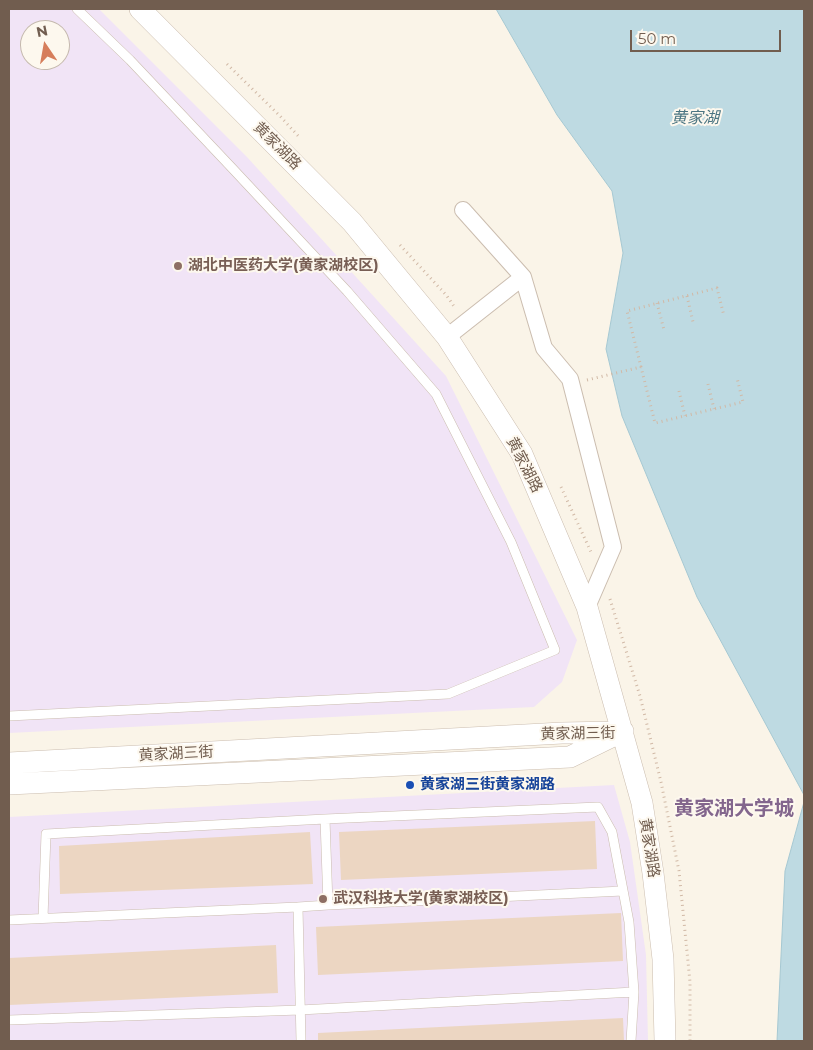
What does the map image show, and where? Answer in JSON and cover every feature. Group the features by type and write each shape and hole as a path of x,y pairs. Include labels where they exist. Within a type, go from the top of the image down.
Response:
{"street":[{"name":"黄家湖路","path":"140,9 352,222 447,337 522,454 587,607 642,803 653,872 663,959 665,1041"},
{"path":"463,210 524,277 544,348 570,378 572,384 613,547 587,607"},
{"path":"447,337 524,277"},
{"name":"黄家湖三街","path":"9,763 623,731"},
{"name":"黄家湖三街","path":"9,784 570,757 623,731"}],"lane":[{"path":"9,716 448,694 555,650 511,542 436,394 346,291 239,175 130,60 77,9"},
{"path":"43,918 46,834 598,807 612,832 629,922 634,992 631,1041"},
{"path":"324,820 328,906"},
{"path":"9,920 624,891"},
{"path":"298,907 301,1041"},
{"path":"9,1020 300,1010 634,992"}],"path":[{"path":"226,63 306,144"},
{"path":"397,241 447,296 464,323"},
{"path":"724,316 717,288 627,311 655,423 743,402 737,378"},
{"path":"687,296 693,322"},
{"path":"657,303 664,330"},
{"path":"572,384 641,366"},
{"path":"708,384 714,409"},
{"path":"679,391 685,416"},
{"path":"558,482 601,575 614,609 640,696 661,782 680,871 690,982 690,1041"}],"shaded area":[{"name":"湖北中医药大学(黄家湖校区)","path":"9,9 99,9 247,157 446,376 577,640 562,682 534,707 9,733"},
{"name":"武汉科技大学(黄家湖校区)","path":"614,785 630,842 646,955 648,1041 9,1041 9,817"}],"water":[{"name":"黄家湖","path":"496,9 804,9 804,795 697,597 622,416 606,349 623,253 612,191 557,115"},
{"path":"804,802 804,1041 777,1041 785,871"}],"building":[{"path":"595,821 597,869 341,880 339,832"},
{"path":"310,832 313,884 60,894 59,846"},
{"path":"621,913 623,961 318,975 316,927"},
{"path":"276,945 278,993 9,1005 9,958"},
{"path":"623,1018 624,1041 318,1041 318,1033"}],"place":[{"name":"湖北中医药大学(黄家湖校区)","path":"178,266"},
{"name":"黄家湖三街黄家湖路","path":"410,785"},
{"name":"武汉科技大学(黄家湖校区)","path":"323,899"}],"district":[{"name":"黄家湖大学城","path":"734,809"}]}
